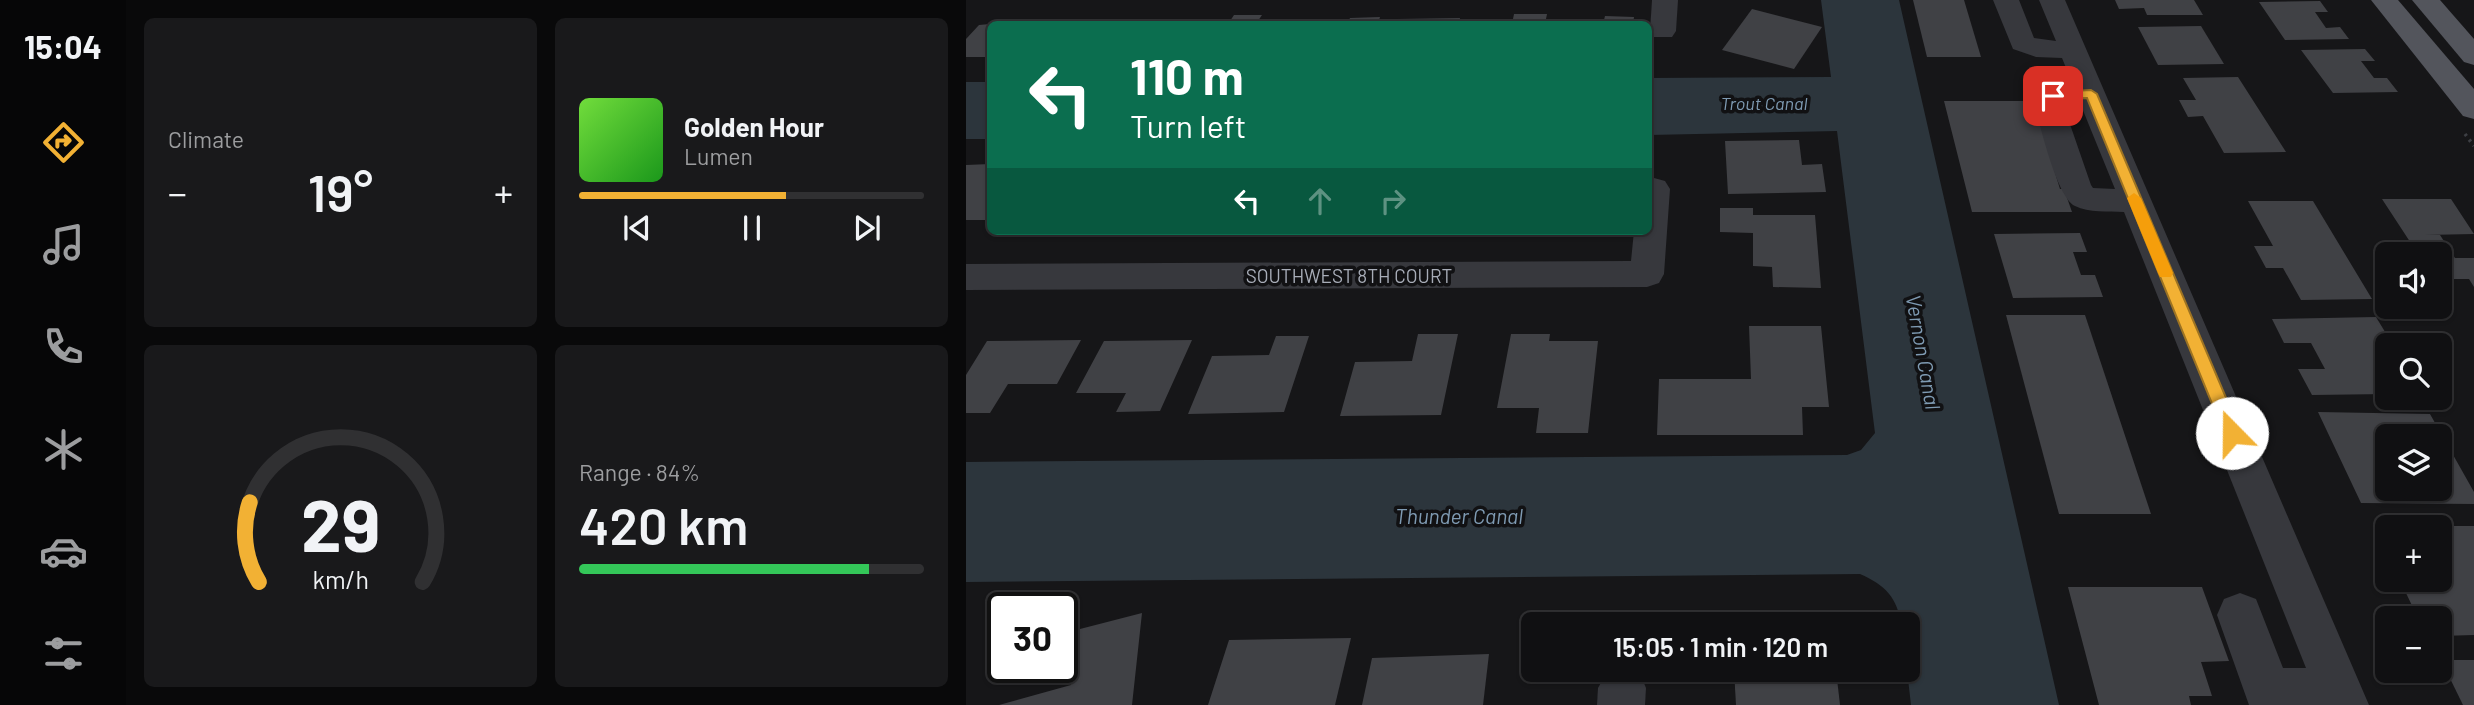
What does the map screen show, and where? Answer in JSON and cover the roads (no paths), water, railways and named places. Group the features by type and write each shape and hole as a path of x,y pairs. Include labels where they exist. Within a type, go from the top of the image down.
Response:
{"main road":[{"path":"2384,0 2474,109"},
{"path":"2425,0 2474,56"}],"street":[{"path":"1663,32 1665,0"},
{"path":"2006,0 2023,43 2036,49 2073,50"},
{"path":"2052,0 2343,698 2271,698 2240,615"},
{"path":"2091,94 2064,94 2047,99 2076,188 2083,197 2090,199 2136,201"},
{"name":"SOUTHWEST 8TH COURT","path":"1652,213 1654,189"},
{"name":"SOUTHWEST 8TH COURT","path":"966,277 1647,274 1650,235"}],"water":[{"path":"1821,0 1899,0 2059,705 1911,705 1908,682 1920,682 1920,612 1898,612 1883,588 1860,574 966,582 966,462 1847,455 1861,450 1875,433 1837,131 1652,135 1652,78 1831,77"},
{"path":"966,82 987,82 987,139 966,139"}],"water label":[{"name":"Trout Canal","path":"1764,103"},
{"name":"Vernon Canal","path":"1924,352"},
{"name":"Thunder Canal","path":"1459,515"}]}
